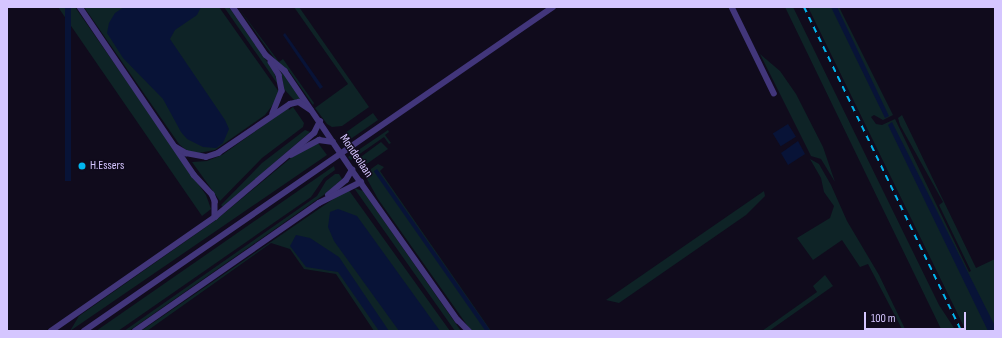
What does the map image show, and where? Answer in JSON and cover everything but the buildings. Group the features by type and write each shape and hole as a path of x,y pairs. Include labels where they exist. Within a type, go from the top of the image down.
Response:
{"street":[{"path":"80,7 173,146 194,175 212,194 215,201 215,217"},
{"name":"Mondeolaan","path":"233,7 266,55 285,71 316,114 352,170 458,320 469,331"},
{"path":"84,331 553,7"},
{"path":"732,7 774,94"},
{"path":"266,55 279,75 282,91 273,113"},
{"path":"173,146 186,153 206,157 218,153 273,113 299,102 316,114"},
{"path":"51,331 215,217 314,133 320,121"},
{"path":"280,161 319,140 334,142"},
{"path":"135,331 319,203 346,180 352,170"},
{"path":"319,203 361,182"},
{"name":"Mondeolaan","path":"458,320 463,331"}],"green space":[{"path":"58,7 75,7 206,195 211,209 202,216"},
{"path":"84,7 219,7 279,92 278,98 265,115 215,150 199,153 187,151 179,144"},
{"path":"224,7 229,7 273,70 279,86"},
{"path":"238,7 279,62 283,59 314,103 313,105 289,71 278,63"},
{"path":"294,7 299,7 369,107 342,126 332,127 327,124 315,108 348,84"},
{"path":"785,7 793,7 939,305 956,331 942,331"},
{"path":"808,7 839,7 893,115 883,120 874,115 871,117 876,124 882,125 895,119 969,272 971,271 939,205 943,202 900,125 898,118 902,115 976,268 995,259 995,331 966,331"},
{"path":"760,54 780,71 796,94 823,147 835,182 821,159 811,156"},
{"path":"281,71 305,102 294,100 284,89"},
{"path":"293,107 304,123 303,127 262,158 220,201 192,162 207,161 222,155 288,108 289,110"},
{"path":"373,113 378,120 342,145 345,133"},
{"path":"305,130 310,132 223,207 221,205 262,163"},
{"path":"388,130 389,132 385,135 391,143 389,144 384,137 351,160 348,157"},
{"path":"381,142 388,149 368,163 362,165 354,162"},
{"path":"318,143 327,155 70,331 79,316 216,220 292,157"},
{"path":"810,159 819,164 831,185 847,221 879,275 906,331 903,331 868,264 860,267 842,240 813,260 797,238 830,218 834,206 824,192 821,178"},
{"path":"378,164 384,167 380,171 491,331 472,331 378,199 367,179 371,169"},
{"path":"334,166 335,170 324,178 311,197 118,331 96,331"},
{"path":"335,174 339,174 342,179 325,194 129,331 124,331 317,196 326,181"},
{"path":"354,188 363,191 461,331 455,331"},
{"path":"348,189 450,331 374,331 336,274 304,269 290,249 271,243 147,331 141,331"},
{"path":"764,191 765,196 746,215 619,303 606,300"},
{"path":"825,275 833,286 769,331 762,331 817,292 813,286"}],"water":[{"path":"65,7 71,7 71,181 65,181"},
{"path":"124,7 201,7 197,15 175,30 170,39 225,120 229,129 223,143 216,148 203,147 187,139 181,132 163,99 123,58 107,33 109,23 115,13"},
{"path":"831,7 837,7 889,116 885,118"},
{"path":"285,33 323,87 320,89 283,35"},
{"path":"892,122 995,326 995,331 988,331 888,125"},
{"path":"788,124 796,137 781,146 773,134"},
{"path":"798,141 805,154 788,165 781,153"},
{"path":"377,169 490,330 486,331 374,171"},
{"path":"338,209 357,216 440,331 399,331 334,241 328,227 330,212"},
{"path":"296,235 310,238 339,257 389,331 379,331 338,272 306,267 290,246"}],"railway":[{"path":"804,7 961,331"}],"place":[{"name":"H.Essers","path":"82,166"}]}
